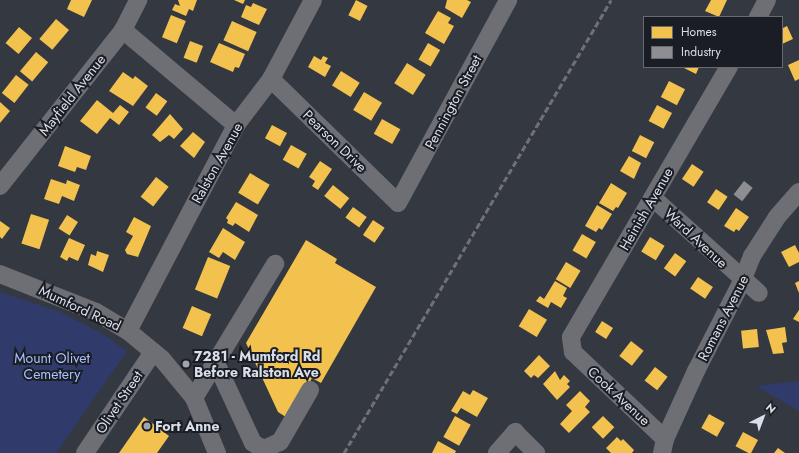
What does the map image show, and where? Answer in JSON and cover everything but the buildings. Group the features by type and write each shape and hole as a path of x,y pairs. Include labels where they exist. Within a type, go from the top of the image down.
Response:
{"street":[{"name":"Mayfield Avenue","path":"0,186 123,30 138,0"},
{"name":"Ralston Avenue","path":"128,330 236,125 271,79 313,0"},
{"name":"Pennington Street","path":"398,203 508,0"},
{"path":"759,16 768,0"},
{"path":"123,30 236,125"},
{"name":"Heinish Avenue","path":"573,352 571,337 728,68"},
{"name":"Pearson Drive","path":"271,79 398,203"},
{"name":"Romans Avenue","path":"664,449 696,371 742,281 752,256 777,217 799,192"},
{"name":"Ward Avenue","path":"653,198 742,281 759,293"},
{"path":"194,398 275,264"},
{"name":"Mumford Road","path":"0,274 96,312 128,330 153,352 194,398 216,453"},
{"name":"Olivet Street","path":"86,453 153,352"},
{"name":"Cook Avenue","path":"573,352 664,449"},
{"path":"215,361 253,443 264,449 280,442 310,390"},
{"path":"497,453 515,432 536,453"}],"green space":[{"name":"Mount Olivet Cemetery","path":"0,292 60,312 101,333 127,351 56,453 0,453"},
{"path":"799,381 799,411 756,386"}],"railway":[{"path":"344,453 611,0"}],"place":[{"name":"7281 - Mumford Rd Before Ralston Ave","path":"186,364"},
{"name":"Fort Anne","path":"147,426"}]}
